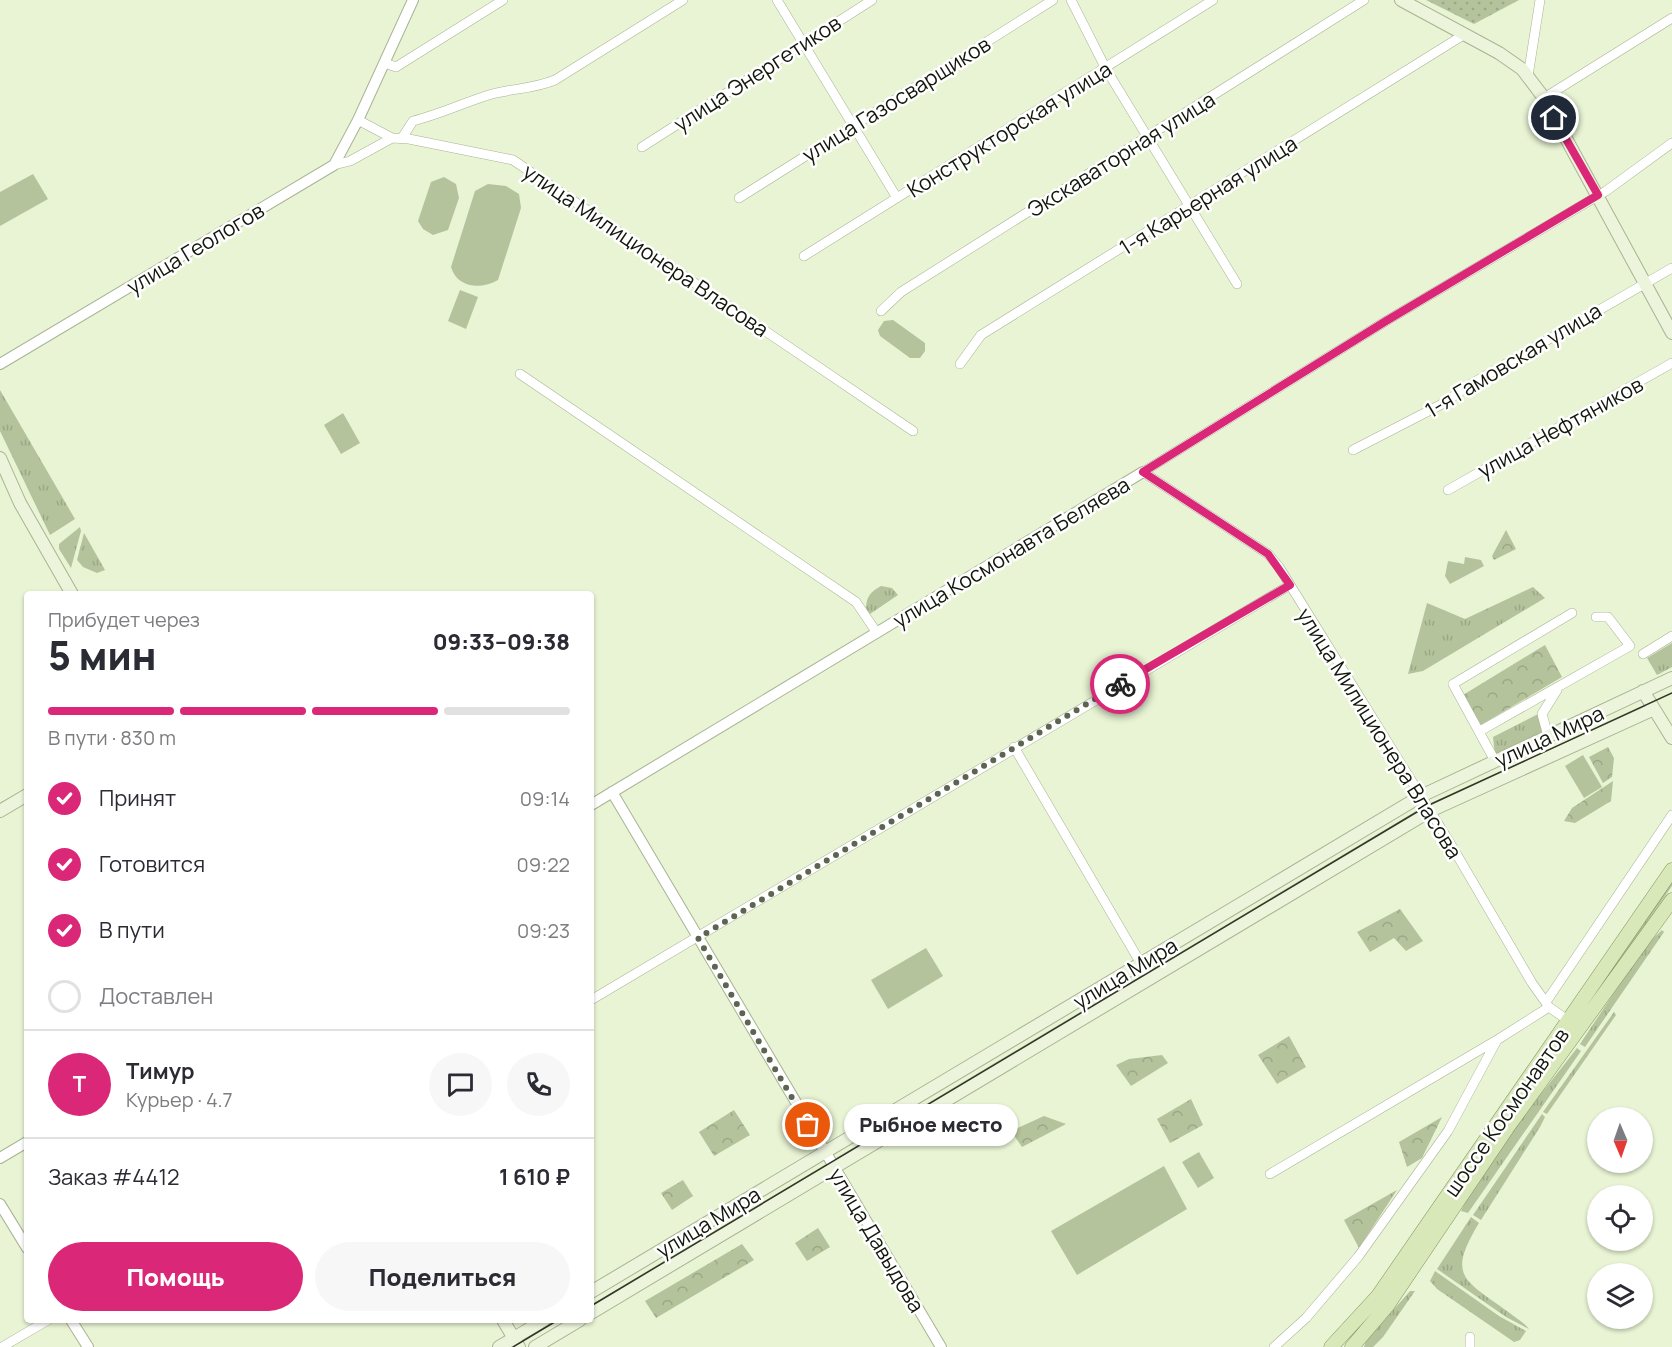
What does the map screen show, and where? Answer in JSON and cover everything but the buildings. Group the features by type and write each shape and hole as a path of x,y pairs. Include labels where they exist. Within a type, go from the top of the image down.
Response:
{"main road":[{"path":"1401,0 1499,53 1528,76 1544,99 1598,195 1672,333"},
{"path":"0,458 20,503 70,591"},
{"name":"улица Мира","path":"594,1290 1421,796 1672,678"},
{"path":"1643,691 1652,710 1672,738"},
{"name":"улица Мира","path":"594,1311 1430,811 1652,710"},
{"path":"0,811 24,797"},
{"name":"шоссе Космонавтов","path":"1352,1347 1387,1306 1507,1128 1672,870"},
{"name":"шоссе Космонавтов","path":"1331,1347 1378,1296 1575,1025 1672,900"},
{"path":"505,1323 517,1343"},
{"path":"499,1347 517,1343 540,1323"},
{"path":"535,1347 575,1323"}],"street":[{"path":"334,165 358,120 413,0"},
{"path":"385,63 396,67 503,0"},
{"name":"улица Геологов","path":"0,364 334,165 350,161 397,138 413,122 504,91 533,89 555,80 683,0"},
{"path":"777,0 897,198"},
{"name":"улица Энергетиков","path":"642,147 872,0"},
{"name":"улица Газосварщиков","path":"739,198 1053,0"},
{"path":"1071,0 1106,69 1237,284"},
{"name":"Конструкторская улица","path":"804,256 1213,0"},
{"name":"Экскаваторная улица","path":"882,310 901,292 1364,0"},
{"path":"1528,76 1540,0"},
{"path":"1544,99 1672,18"},
{"name":"1-я Карьерная улица","path":"960,364 981,335 1465,34"},
{"name":"улица Милиционера Власова","path":"358,120 397,138 513,160 913,431"},
{"name":"улица Космонавта Беляева","path":"594,803 1143,472 1379,325 1598,195 1672,143"},
{"name":"1-я Гамовская улица","path":"1353,450 1444,403 1471,384 1672,268"},
{"name":"улица Нефтяников","path":"1448,490 1672,363"},
{"path":"520,374 856,602 877,633"},
{"name":"улица Милиционера Власова","path":"1143,472 1268,554 1290,585 1421,796 1547,1005 1575,1025"},
{"path":"594,998 1290,585"},
{"path":"1495,761 1453,684 1572,613"},
{"path":"1480,731 1630,646 1608,617 1596,617"},
{"path":"1643,654 1672,636"},
{"path":"1548,736 1542,714 1559,687"},
{"path":"1014,747 1149,979"},
{"name":"улица Давыдова","path":"612,792 941,1347"},
{"path":"1547,1005 1672,815"},
{"name":"шоссе Космонавтов","path":"1274,1347 1306,1318 1358,1257 1448,1131 1497,1040 1541,1015 1547,1005"},
{"path":"1270,1174 1497,1040"},
{"path":"0,1158 24,1144"},
{"path":"0,1204 24,1243"},
{"path":"2,1347 43,1323"},
{"path":"73,1323 88,1347"}],"green space":[{"path":"1426,0 1519,0 1474,24"},
{"path":"33,174 48,199 0,226 0,192"},
{"path":"444,177 456,184 459,198 448,230 433,235 423,229 418,221 431,182"},
{"path":"488,184 506,186 519,194 521,208 498,280 484,285 470,285 458,279 451,267 475,191"},
{"path":"460,290 478,297 466,329 448,321"},
{"path":"893,320 925,343 925,351 920,358 910,358 880,336 878,330 884,321"},
{"path":"0,390 75,519 50,535 0,431"},
{"path":"343,413 360,443 341,454 324,425"},
{"path":"80,527 81,531 71,568 59,549 59,544"},
{"path":"1506,530 1516,549 1494,560 1492,556"},
{"path":"84,533 105,570 97,573 83,567 77,560"},
{"path":"1465,557 1481,560 1484,566 1450,584 1445,576 1448,561 1464,564"},
{"path":"881,586 892,588 898,595 870,614 866,610 868,598"},
{"path":"1533,587 1545,598 1423,671 1408,674 1427,603 1465,619"},
{"path":"1672,643 1672,667 1657,675 1647,658"},
{"path":"1545,645 1562,677 1481,725 1463,695"},
{"path":"1538,714 1543,732 1495,755 1493,737"},
{"path":"1608,747 1614,758 1612,777 1603,783 1589,757"},
{"path":"1583,755 1602,787 1584,798 1565,766"},
{"path":"1613,781 1611,801 1575,823 1564,821 1572,808"},
{"path":"1672,881 1672,886 1581,1017 1579,1015"},
{"path":"1400,909 1423,941 1406,951 1394,938 1370,952 1357,932"},
{"path":"1662,930 1664,932 1585,1047 1580,1044 1645,946"},
{"path":"926,948 943,976 888,1009 871,980"},
{"path":"1614,1012 1616,1015 1547,1114 1543,1112"},
{"path":"1289,1036 1306,1067 1277,1084 1258,1055"},
{"path":"1577,1048 1581,1051 1468,1213 1461,1211 1500,1147"},
{"path":"1162,1055 1168,1063 1131,1086 1116,1065 1129,1059"},
{"path":"1191,1099 1203,1125 1170,1143 1157,1119"},
{"path":"734,1110 750,1135 714,1156 699,1132"},
{"path":"1542,1114 1545,1117 1540,1127 1481,1220 1473,1215"},
{"path":"1044,1116 1066,1124 1022,1147 1011,1131"},
{"path":"1442,1117 1422,1158 1407,1167 1399,1142"},
{"path":"1199,1152 1214,1178 1198,1188 1182,1162"},
{"path":"1164,1166 1187,1209 1077,1275 1051,1231"},
{"path":"683,1180 693,1196 672,1210 661,1193"},
{"path":"1397,1190 1359,1248 1344,1220"},
{"path":"1471,1217 1479,1223 1464,1255 1462,1266 1464,1275 1470,1283 1529,1329 1506,1317 1437,1269"},
{"path":"818,1228 830,1247 807,1261 795,1243"},
{"path":"742,1244 754,1260 656,1318 645,1301"},
{"path":"1435,1271 1499,1316 1526,1331 1520,1340 1514,1342 1437,1289 1430,1281"},
{"path":"1410,1291 1415,1291 1383,1337 1373,1347 1364,1347 1366,1341"}],"tram line":[{"path":"594,1304 1427,806 1672,693"},
{"path":"513,1347 553,1323"}],"way so far":[{"path":"808,1125 698,938 1120,684"}],"place":[{"name":"Рыбное место","path":"808,1125"}],"route":[{"path":"1120,684 1290,585 1268,554 1143,472 1386,321 1598,195 1554,118"}]}
